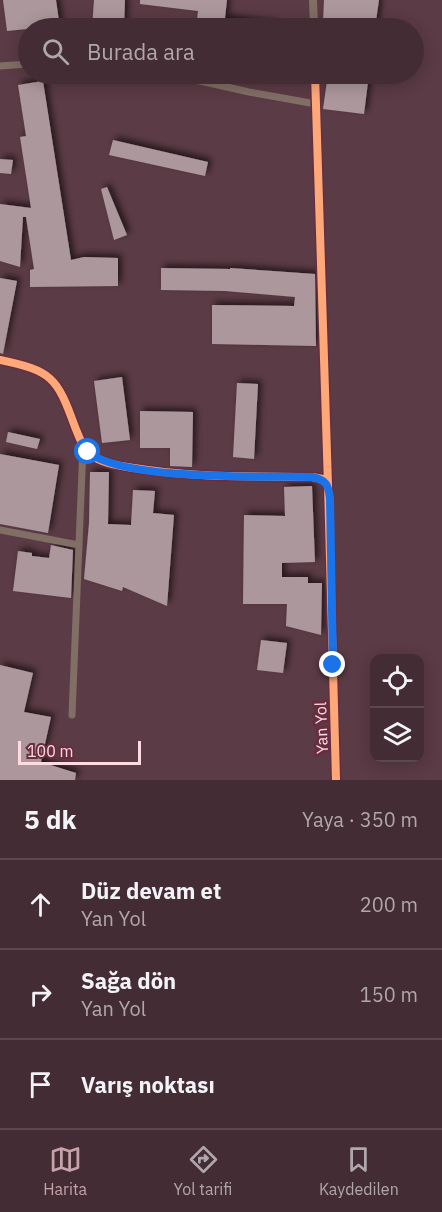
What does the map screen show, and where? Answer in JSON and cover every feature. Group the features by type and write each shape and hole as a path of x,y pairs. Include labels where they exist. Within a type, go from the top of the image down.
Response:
{"street":[{"path":"313,0 314,18"},
{"path":"0,66 18,64"},
{"path":"213,84 316,104"},
{"name":"Yan Yol","path":"315,84 336,780"},
{"path":"0,360 29,366 42,371 52,379 74,423 82,446 72,715"},
{"path":"82,446 94,457 104,462 148,470 195,475 312,477 323,479 328,485"},
{"path":"0,530 79,545"}],"building":[{"path":"3,0 56,0 59,18 18,18 18,30 7,31"},
{"path":"94,0 125,0 124,18 93,18"},
{"path":"140,0 227,0 225,18 197,18 198,11 140,4"},
{"path":"324,0 379,0 376,18 323,18"},
{"path":"43,84 71,260 84,257 118,258 118,286 30,287 30,270 34,269 26,217 23,217 20,267 0,261 0,204 31,208 20,137 26,136 18,85"},
{"path":"327,84 368,84 364,114 323,109"},
{"path":"113,140 208,162 205,176 109,155"},
{"path":"0,159 13,160 11,174 0,173"},
{"path":"107,187 127,235 114,240 101,189"},
{"path":"161,268 230,268 315,274 316,346 212,344 212,305 294,306 295,297 225,291 161,290"},
{"path":"0,278 17,281 3,354 0,353"},
{"path":"122,377 130,440 102,443 94,381"},
{"path":"237,383 258,384 254,459 233,457"},
{"path":"140,411 193,412 192,467 170,466 170,448 140,448"},
{"path":"8,432 40,439 37,449 6,442"},
{"path":"0,454 59,465 48,533 0,524"},
{"path":"90,472 109,472 108,524 131,525 133,490 155,491 153,513 174,515 167,606 123,587 122,591 84,579 89,523"},
{"path":"312,486 315,562 282,563 282,577 308,577 308,583 322,583 321,635 286,626 287,604 243,604 244,515 285,516 284,487"},
{"path":"51,545 73,550 71,598 13,591 18,551 49,558"},
{"path":"261,640 287,643 283,673 257,670"},
{"path":"0,665 33,673 24,712 51,717 41,762 76,773 75,780 0,780"}],"cycle path":[{"path":"315,84 328,485"},
{"path":"0,360 31,368 50,379 63,397 84,448 103,461 178,473 312,477 323,479 328,485 336,780"}],"route":[{"path":"88,452 104,462 159,472 323,479 328,485 330,498 333,665"}]}
